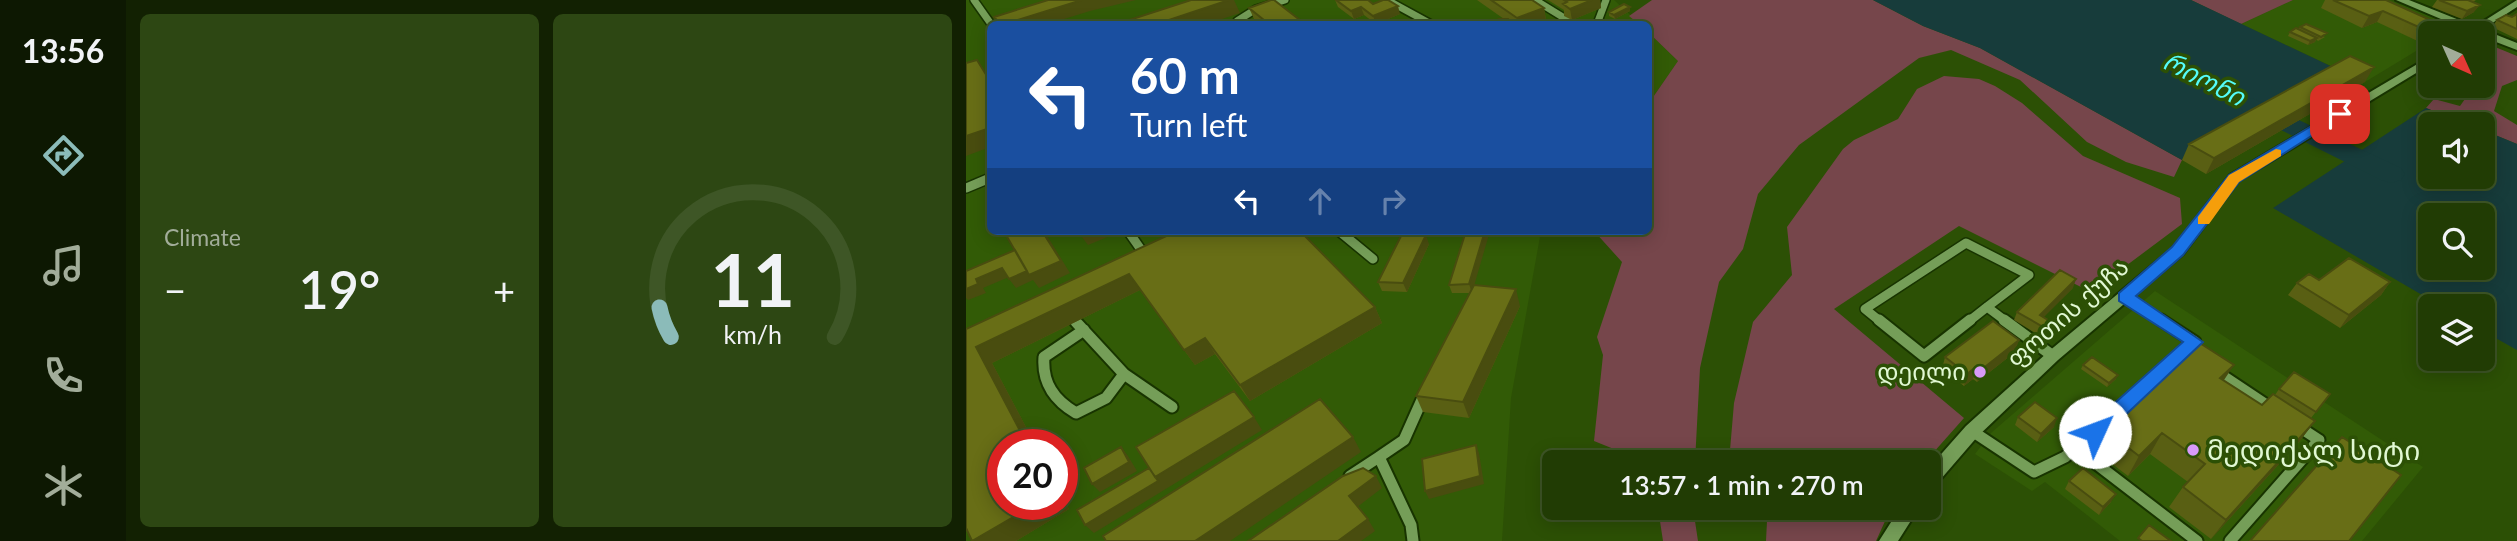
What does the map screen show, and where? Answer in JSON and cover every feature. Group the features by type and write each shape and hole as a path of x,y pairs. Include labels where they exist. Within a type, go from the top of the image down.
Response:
{"street":[{"path":"2402,0 2450,21"},
{"path":"2490,21 2514,7"},
{"path":"2496,39 2517,47"},
{"name":"ფოთის ქუჩა","path":"1941,467 1972,431 2053,356 2178,251 2234,178 2418,66"},
{"path":"1888,541 1902,520"}],"lane":[{"path":"974,0 989,21"},
{"path":"1241,21 1256,9 1286,0"},
{"path":"1387,0 1426,21"},
{"path":"1535,0 1569,21"},
{"path":"1598,21 1606,0"},
{"path":"1560,21 1564,18"},
{"path":"966,188 987,179"},
{"path":"1131,235 1142,250"},
{"path":"1344,235 1373,260"},
{"path":"1966,243 2029,275 1987,307 1924,356 1865,309 1966,243"},
{"path":"1130,256 1153,246"},
{"path":"2125,297 2195,342 2175,360"},
{"path":"1987,307 2053,356"},
{"path":"1125,374 1106,398 1076,413 1057,402 1042,372 1044,357 1080,326 1125,374 1172,407"},
{"path":"2184,351 2196,358"},
{"path":"2207,366 2319,440 2230,541"},
{"path":"1333,487 1404,440 1432,376"},
{"path":"1972,431 2034,472 2049,468 2077,449 2116,413"},
{"path":"2077,449 2197,541"},
{"path":"1379,457 1411,525 1413,541"}],"shaded area":[{"path":"966,0 1614,0 1637,21 987,21 987,235 1540,235 1511,398 1502,541 966,541"},
{"path":"1652,0 1873,0 1923,26 1980,48 2182,160 2174,177 2126,162 2087,142 2020,80 1951,50 1919,58 1799,145 1758,194 1743,249 1719,282 1700,368 1696,450 1616,450 1594,441 1603,355 1597,337 1622,262 1598,235 1652,235 1652,99 1678,61 1652,36 1652,21 1635,21 1629,16"},
{"path":"2191,0 2293,0 2241,24"},
{"path":"2293,0 2390,0 2442,21 2418,21 2418,50 2365,82 2241,24"},
{"path":"1652,36 1678,61 1652,99"},
{"path":"2496,47 2517,56 2517,80 2502,86 2494,111 2517,125 2517,144 2495,135 2495,112 2436,112 2426,108 2434,99 2460,106 2466,98 2496,98"},
{"path":"1944,76 1979,79 1995,86 2022,103 2083,156 2180,198 2182,224 2091,292 1959,226 1834,309 1964,418 1936,450 1730,450 1734,403 1753,322 1792,275 1787,227 1843,149 1854,140 1898,119 1917,89"},
{"path":"2155,291 2423,467 2362,541 2120,541 2045,482 2032,491 1975,454 1991,433"},
{"path":"1660,520 1695,520 1698,541 1663,541"},
{"path":"1886,520 1876,541 1766,541 1767,521"}],"water":[{"path":"1873,0 2191,0 2341,71 2182,160 1980,48 1923,26"},
{"path":"2426,108 2436,112 2420,112"},
{"path":"2418,113 2418,189 2495,189 2495,135 2517,144 2517,350 2495,338 2495,294 2420,294 2273,208"}],"building":[{"path":"1048,0 1082,0 1015,21 997,21 994,17"},
{"path":"1191,0 1229,0 1166,21 1126,21"},
{"path":"1274,0 1301,21 1265,21 1249,8"},
{"path":"1336,0 1368,0 1373,4 1388,0 1398,6 1373,16 1361,7 1351,11"},
{"path":"1491,0 1532,0 1544,8 1517,18"},
{"path":"1564,0 1592,0 1570,9 1563,4 1567,2"},
{"path":"2333,0 2386,0 2433,21 2418,21 2418,27 2383,11 2369,16"},
{"path":"2439,0 2468,0 2480,5 2467,11"},
{"path":"1624,4 1630,7 1614,15 1609,12"},
{"path":"2517,14 2517,29 2497,20 2506,15 2512,17"},
{"path":"2306,24 2327,33 2321,37 2300,27"},
{"path":"2296,28 2317,38 2310,41 2290,32"},
{"path":"2350,56 2374,67 2214,158 2189,144"},
{"path":"977,60 987,76 987,129 966,136 966,63"},
{"path":"1006,235 1045,235 1061,261 1029,275"},
{"path":"1168,235 1304,235 1375,307 1240,385 1205,338 1184,350 1129,274 976,347 1019,429 987,429 987,520 1008,520 972,541 966,528 966,329"},
{"path":"1402,235 1426,235 1403,283 1378,282"},
{"path":"1465,235 1484,235 1469,284 1449,285"},
{"path":"1015,250 1027,271 1009,279 1002,268 976,279 978,284 966,289 966,271"},
{"path":"2349,258 2390,282 2349,315 2297,283 2309,274 2319,280"},
{"path":"2060,270 2076,279 2040,315 2051,322 2045,328 2017,312"},
{"path":"1474,285 1516,289 1463,402 1416,396"},
{"path":"1993,321 2019,340 1981,370 1977,366 1967,374 1945,357"},
{"name":"მედიქალ სიტი","path":"2195,340 2234,365 2220,378 2262,405 2273,394 2315,421 2226,520 2183,487 2205,464 2162,433 2139,456 2100,426"},
{"path":"2092,357 2118,375 2109,383 2083,365"},
{"path":"2294,372 2330,394 2316,412 2279,389"},
{"path":"1234,391 1254,417 1155,477 1136,447"},
{"path":"1320,399 1353,437 1195,541 1106,541 1103,536"},
{"path":"2035,402 2057,418 2041,434 2018,417"},
{"path":"2342,437 2401,475 2349,541 2250,541"},
{"path":"1476,445 1480,476 1425,491 1422,459"},
{"path":"1121,447 1129,462 1092,484 1084,468"},
{"path":"1149,468 1158,481 1085,525 1078,509"},
{"path":"1363,468 1376,476 1349,496 1368,519 1338,541 1248,541 1343,476"},
{"path":"2083,468 2116,494 2103,507 2069,481"},
{"path":"2149,525 2171,541 2142,541 2138,538"}],"waterway":[{"name":"რიონი","path":"2252,106 2391,174"}],"slow traffic":[{"path":"2204,220 2234,178 2276,153"}],"place":[{"name":"დეილი","path":"1980,372"},
{"name":"მედიქალ სიტი","path":"2193,450"}],"route":[{"path":"2095,432 2195,342 2125,297 2178,251 2234,178 2340,114"}]}
